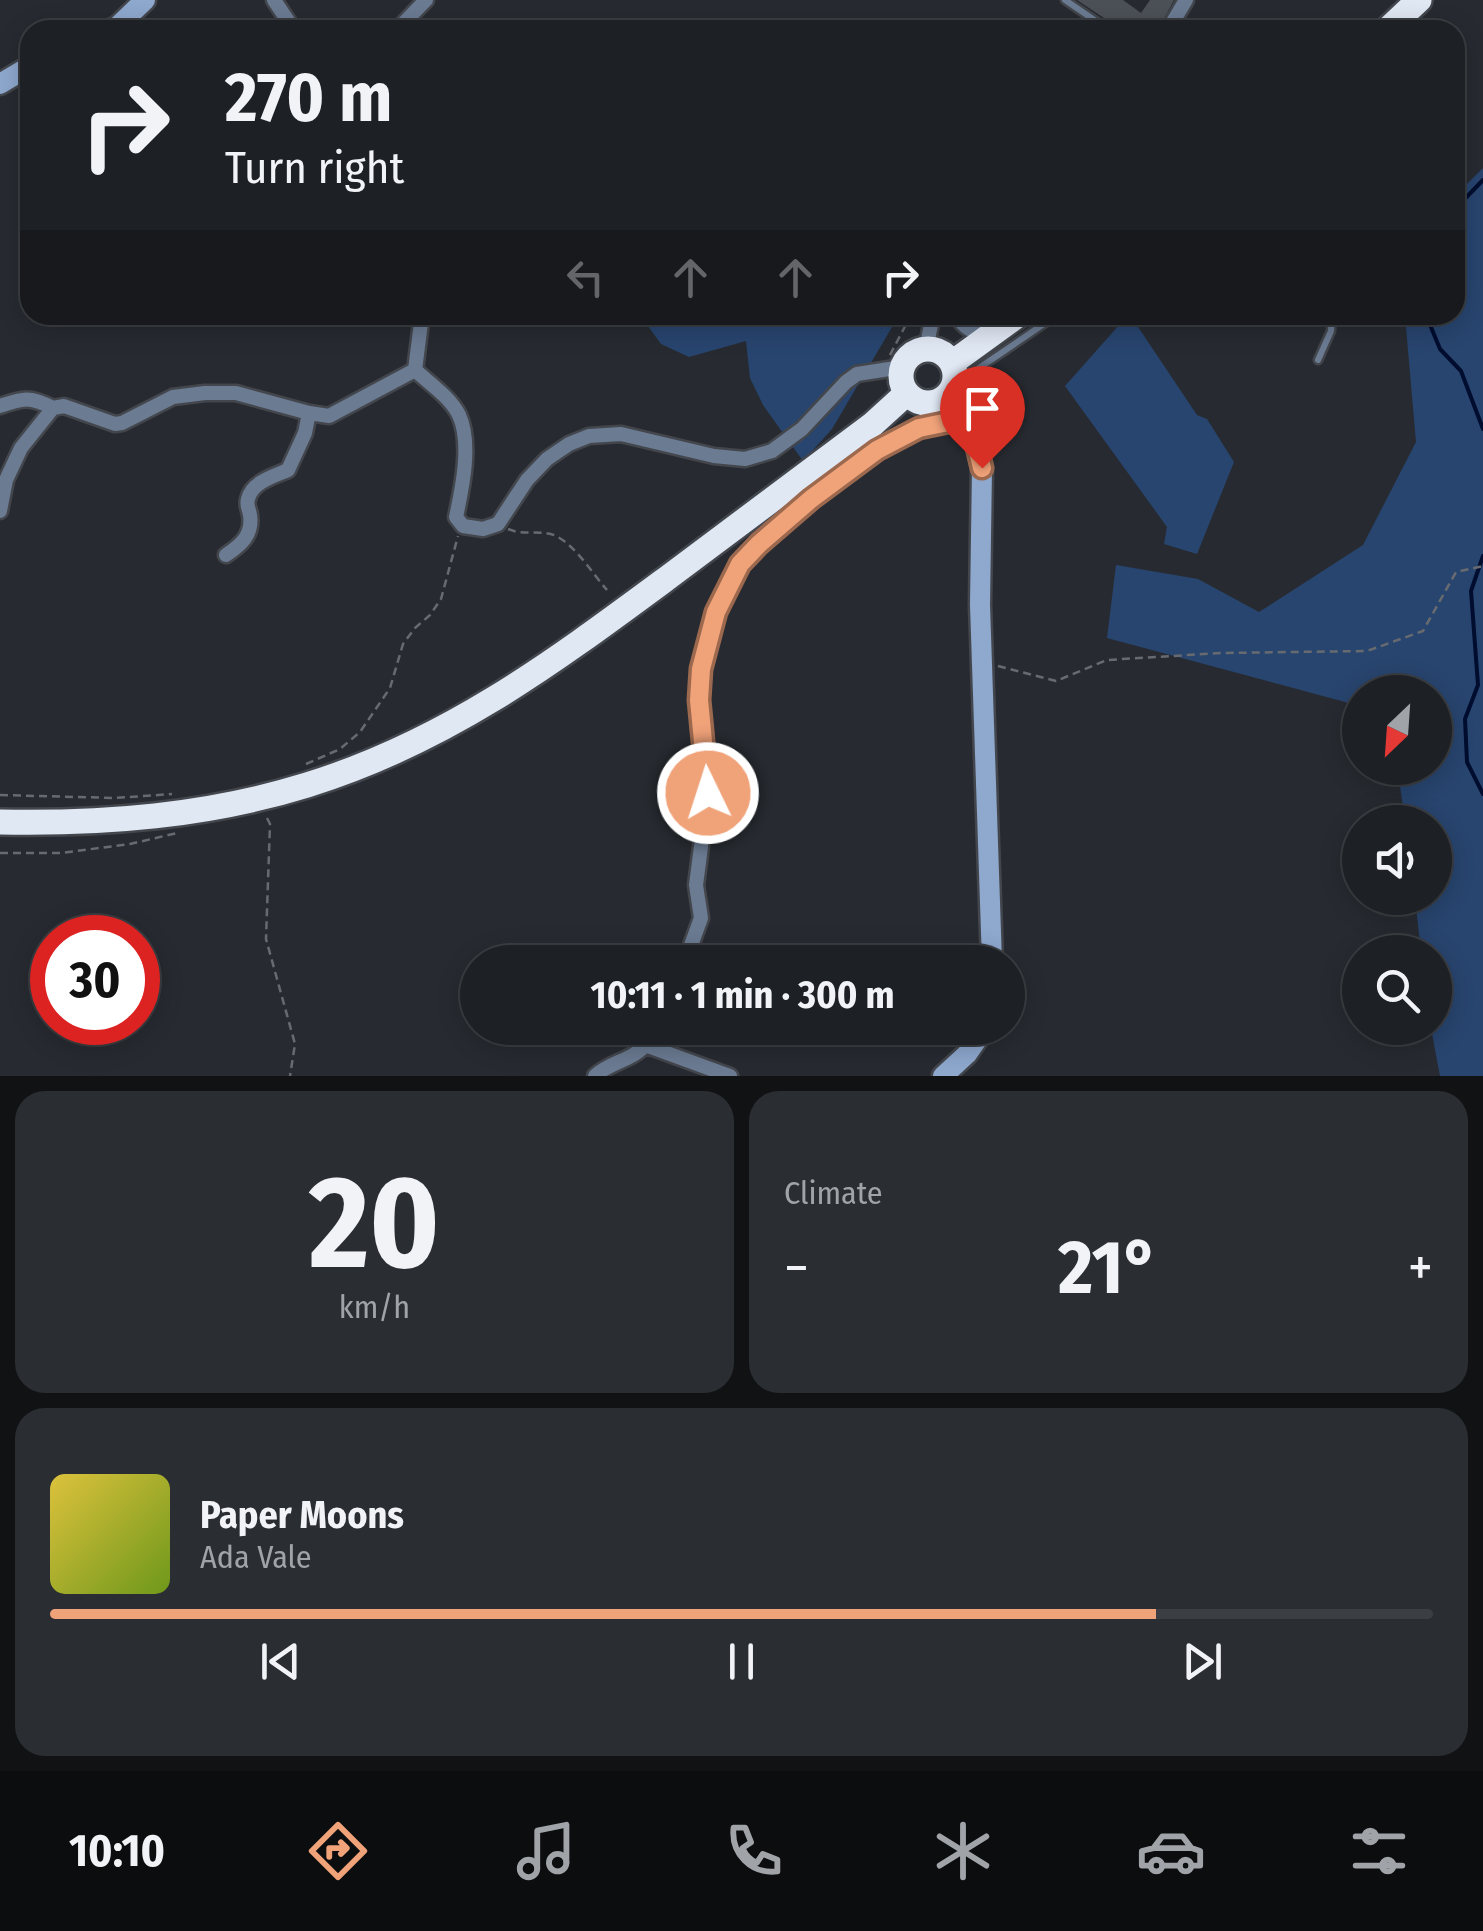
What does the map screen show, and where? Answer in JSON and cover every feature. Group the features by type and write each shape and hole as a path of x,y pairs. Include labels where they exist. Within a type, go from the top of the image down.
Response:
{"highway":[{"path":"1398,20 1420,0"},
{"path":"951,381 941,352 926,349 911,354 893,368 906,393 931,404 951,381 989,336 1004,325"},
{"path":"0,822 147,818 234,804 324,780 448,728 522,684 632,604 872,424 906,393"}],"street":[{"path":"124,20 145,0"},
{"path":"407,20 426,0"},
{"path":"414,370 421,325"},
{"path":"926,349 930,325"},
{"path":"962,325 989,336"},
{"path":"414,370 440,392 458,415 464,465 456,517 463,526 483,530 498,524 527,480 548,459 589,436 622,434 714,456 745,459 772,451 802,430 857,374 893,368"},
{"path":"0,406 23,398 53,408 64,406 115,424 174,397 236,393 329,416 414,370"},
{"path":"951,381 982,468 980,605 991,945"},
{"path":"0,510 6,480 21,448 53,408"},
{"path":"226,555 244,543 249,533 250,494 264,480 288,470 306,433 309,413"},
{"path":"691,945 701,918 696,884 708,793 699,700 701,669 706,640 727,588 740,564 759,544 877,450 919,428 963,419"},
{"path":"595,1076 645,1045 730,1076"},
{"path":"943,1076 973,1045"}],"lane":[{"path":"1066,0 1094,20"},
{"path":"951,381 1041,325"},
{"path":"1318,360 1331,325"}],"path":[{"path":"893,368 908,325"},
{"path":"498,524 517,533 554,535 606,590"},
{"path":"294,769 340,749 360,732 390,688 403,644 442,599 463,526"},
{"path":"982,662 1056,682 1106,660 1221,653 1368,651 1423,631 1456,572 1483,566"},
{"path":"0,795 115,798 184,793"},
{"path":"256,815 266,816 270,824 266,938 295,1044 290,1076"},
{"path":"0,854 78,851 181,832"}],"shaded area":[{"path":"1483,168 1483,1076 1440,1076 1434,1045 1452,1045 1452,935 1419,935 1417,915 1452,915 1452,805 1403,805 1400,785 1452,785 1452,675 1342,675 1342,701 1107,638 1116,565 1198,579 1259,612 1363,545 1416,442 1406,325 1465,325 1465,186"},
{"path":"647,325 893,325 832,429 803,461 763,405 750,378 746,341 689,357 661,344"},
{"path":"1119,325 1137,325 1234,462 1197,554 1164,544 1167,527 1065,386"}],"building":[{"path":"1077,0 1123,0 1141,13 1150,0 1174,0 1163,20 1107,20"}],"waterway":[{"path":"1465,199 1483,180"},
{"path":"1430,325 1440,349 1461,371 1483,429"},
{"path":"1483,556 1471,591 1478,685 1465,719 1467,762 1483,794"}],"route":[{"path":"708,793 699,700 701,669 716,612 740,564 811,499 877,450 919,428 963,419 976,443 982,468"}]}
